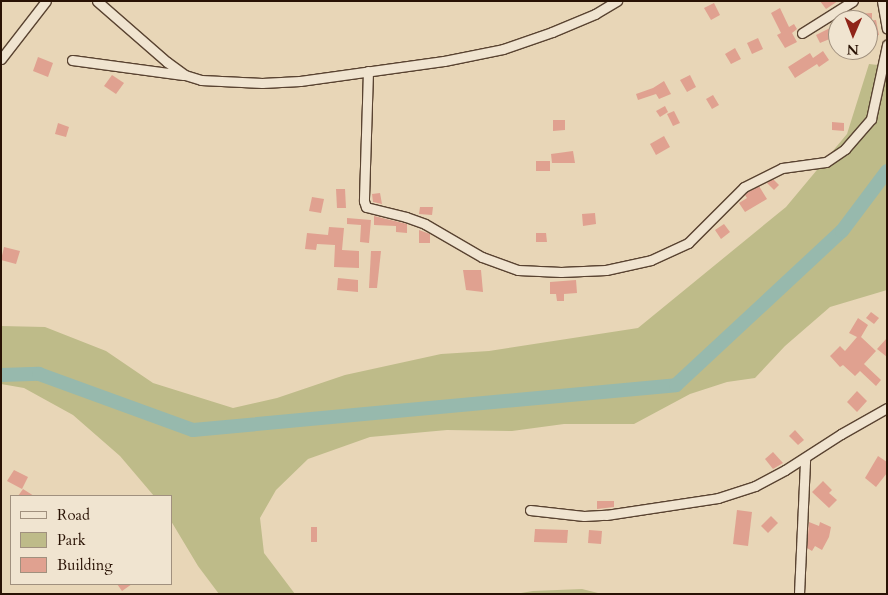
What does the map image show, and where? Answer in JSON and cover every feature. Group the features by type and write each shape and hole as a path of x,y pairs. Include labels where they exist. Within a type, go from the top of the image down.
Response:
{"street":[{"path":"1,60 46,1"},
{"path":"97,1 185,76"},
{"path":"72,60 147,68 209,80 262,83 300,81 444,61 503,49 552,32 595,14 617,1"},
{"path":"802,33 853,1"},
{"path":"882,1 887,29"},
{"path":"368,71 364,202 366,207 425,224 482,256 518,270 570,272 606,270 651,260 688,244 744,187 782,168 826,162 845,149 860,134 871,119 887,45"},
{"path":"530,510 584,516 606,515 718,498 755,486 805,460 841,434 887,408"},
{"path":"799,594 805,460"}],"green space":[{"path":"869,64 887,66 887,290 830,307 785,346 755,378 727,382 690,394 634,424 564,424 512,431 447,430 370,437 308,459 276,490 260,518 264,553 295,594 219,594 198,566 172,523 172,495 153,495 120,456 73,415 24,388 1,384 1,326 45,327 106,351 153,383 233,408 277,398 345,375 441,354 489,351 638,328 786,207 847,134"},
{"path":"582,589 602,594 515,594 533,591"}],"building":[{"path":"820,1 838,1 826,9"},
{"path":"714,3 720,15 711,20 704,8"},
{"path":"780,8 789,27 794,24 797,29 792,33 797,42 785,48 777,35 781,33 771,13"},
{"path":"828,29 828,40 820,43 816,35"},
{"path":"758,38 763,49 752,54 747,43"},
{"path":"735,48 741,59 731,64 725,54"},
{"path":"823,51 829,60 819,67 817,64 795,78 788,67 810,53 813,58"},
{"path":"38,57 53,63 48,77 33,71"},
{"path":"112,75 124,83 116,94 104,86"},
{"path":"690,75 696,87 687,92 680,80"},
{"path":"664,81 671,94 659,99 656,94 638,100 636,94 653,88"},
{"path":"713,95 719,105 712,109 706,99"},
{"path":"665,106 668,112 660,117 656,111"},
{"path":"674,111 680,123 673,126 667,114"},
{"path":"553,120 565,120 565,130 553,131"},
{"path":"832,122 844,123 844,131 832,130"},
{"path":"58,123 69,127 66,137 55,134"},
{"path":"664,136 670,147 656,155 650,144"},
{"path":"573,151 575,163 552,163 551,154"},
{"path":"536,161 550,161 550,171 536,171"},
{"path":"773,179 779,185 774,190 767,183"},
{"path":"759,186 767,199 745,212 739,203 747,198 745,195 748,192"},
{"path":"336,189 345,189 346,208 337,208"},
{"path":"380,193 382,204 373,202 372,194"},
{"path":"312,197 324,199 321,213 309,211"},
{"path":"420,207 433,207 432,215 419,214"},
{"path":"595,213 596,224 583,226 582,214"},
{"path":"374,216 407,224 407,233 396,232 396,226 374,225"},
{"path":"347,218 371,220 369,243 360,242 361,225 347,224"},
{"path":"724,224 730,232 721,239 715,230"},
{"path":"329,227 344,228 342,250 359,251 359,268 334,267 335,245 317,244 316,250 305,249 307,233 328,235"},
{"path":"419,230 430,234 430,243 419,243"},
{"path":"536,233 546,233 547,242 536,242"},
{"path":"4,247 20,251 16,264 1,260"},
{"path":"371,251 381,251 377,288 369,288"},
{"path":"463,270 481,270 483,292 466,290"},
{"path":"338,278 358,280 358,292 337,290"},
{"path":"576,280 577,293 564,294 564,301 557,301 556,294 550,294 550,282"},
{"path":"871,312 879,318 874,324 866,318"},
{"path":"858,318 868,325 861,337 876,351 864,364 881,380 876,386 860,371 855,376 843,365 840,367 830,356 840,346 845,351 857,337 849,333"},
{"path":"887,338 887,357 877,349"},
{"path":"857,391 867,401 857,412 847,402"},
{"path":"795,430 804,440 798,445 789,436"},
{"path":"773,452 783,463 773,469 765,459"},
{"path":"878,456 887,462 887,473 876,487 865,478"},
{"path":"14,470 28,477 22,489 7,481"},
{"path":"823,481 832,490 829,493 837,500 829,508 812,492"},
{"path":"23,489 32,495 19,495"},
{"path":"597,501 614,501 614,507 597,509"},
{"path":"737,510 752,512 748,546 733,544"},
{"path":"771,516 778,523 768,533 761,526"},
{"path":"809,522 819,526 820,522 831,527 829,537 822,550 815,546 812,551 807,548"},
{"path":"311,527 317,527 317,542 311,542"},
{"path":"535,529 568,530 567,543 534,542"},
{"path":"589,530 602,531 601,544 588,543"},
{"path":"118,585 131,585 122,591"}],"waterway":[{"path":"1,375 39,374 193,430 676,385 842,231 887,171"}]}
